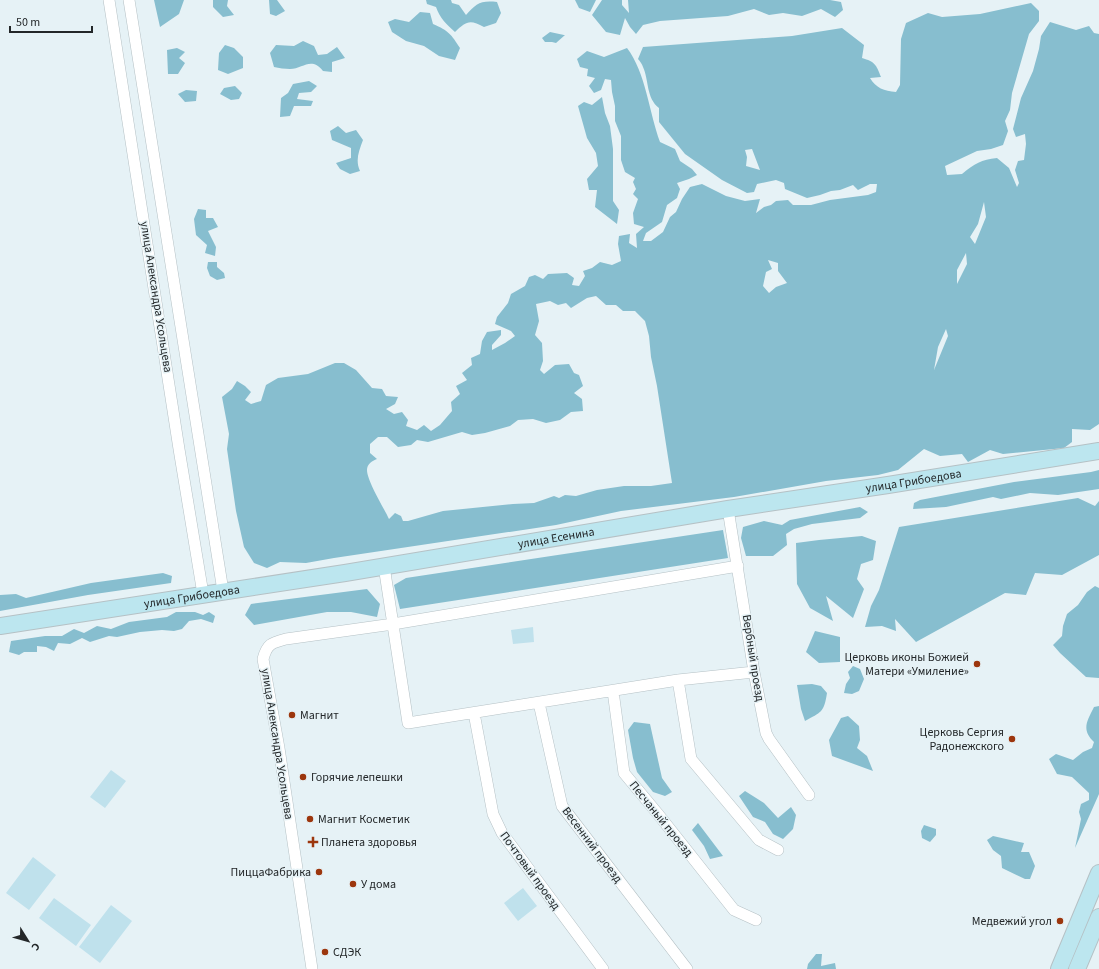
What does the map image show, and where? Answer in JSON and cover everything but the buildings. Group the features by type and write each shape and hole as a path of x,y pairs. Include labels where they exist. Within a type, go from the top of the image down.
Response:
{"main road":[{"name":"улица Грибоедова","path":"728,509 1099,451"},
{"name":"улица Есенина","path":"384,566 728,509"},
{"name":"улица Грибоедова","path":"0,626 384,566"},
{"path":"1058,969 1099,873"},
{"path":"1077,969 1099,917"}],"street":[{"name":"улица Александра Усольцева","path":"110,0 179,449 203,594"},
{"name":"улица Александра Усольцева","path":"129,0 223,591"},
{"name":"Вербный проезд","path":"728,509 754,672 766,733 809,795"},
{"path":"384,566 408,723 613,692 678,680 754,672"},
{"path":"393,624 738,566"},
{"name":"улица Александра Усольцева","path":"312,969 279,748 263,659 266,648 273,642 393,624"},
{"path":"678,680 691,759 759,840 778,850"},
{"name":"Песчаный проезд","path":"613,692 624,773 734,910 756,920"},
{"name":"Весенний проезд","path":"539,703 562,806 687,969"},
{"name":"Почтовый проезд","path":"474,713 493,814 502,834 603,969"}],"shaded area":[{"path":"154,0 184,0 179,14 160,27"},
{"path":"213,0 228,0 227,6 234,15 223,17 213,7"},
{"path":"269,0 277,0 285,11 276,16 270,14"},
{"path":"426,0 451,0 452,3 459,5 466,15 482,2 497,2 501,13 496,23 484,27 468,22 462,25 455,32 444,21 436,7 427,4"},
{"path":"575,0 596,0 590,12 579,8"},
{"path":"602,0 622,0 622,5 629,13 628,0 830,0 841,2 843,10 835,17 821,9 802,16 783,13 769,15 754,9 728,16 660,21 643,25 636,34 625,18 620,35 606,32 592,15"},
{"path":"1031,3 1039,11 1039,21 1029,34 1012,93 1010,110 1005,121 1008,131 1003,145 977,151 945,166 947,175 962,174 978,163 997,158 1009,168 1017,187 1019,183 1015,170 1018,161 1024,160 1026,144 1025,134 1016,137 1013,129 1021,98 1033,71 1041,36 1050,22 1076,30 1089,26 1094,33 1099,34 1099,424 1090,430 1072,429 1072,442 1064,448 1003,454 990,450 968,462 962,454 940,456 924,449 898,470 878,475 826,481 734,497 621,511 556,525 306,563 280,562 267,568 254,563 244,547 236,511 227,449 229,434 222,397 232,389 237,381 251,392 245,400 251,404 261,401 266,385 278,378 308,374 335,363 344,363 356,370 372,388 382,389 386,396 398,397 395,404 386,409 394,414 402,412 408,420 406,426 417,430 424,425 431,431 440,425 452,411 451,402 460,394 456,386 467,380 462,373 472,365 471,358 480,354 482,341 487,332 501,330 501,335 492,345 492,350 515,336 511,331 495,324 497,317 508,303 511,294 525,286 529,277 535,275 543,279 548,274 567,273 574,278 572,285 579,286 585,276 583,271 592,268 600,262 612,265 621,261 618,244 619,236 630,234 629,243 637,248 636,234 644,227 634,224 633,213 638,199 633,194 636,189 633,182 635,178 625,172 621,160 621,136 615,121 615,106 611,80 605,79 601,90 594,93 589,86 595,78 587,76 588,69 580,67 577,59 587,51 604,57 627,48 639,69 660,142 675,149 680,161 692,169 697,175 677,183 680,189 677,198 667,205 662,222 646,233 643,241 651,241 663,232 670,217 676,212 690,187 702,184 726,196 745,201 760,199 756,213 776,201 788,200 793,205 811,205 830,200 868,195 876,192 877,184 870,184 858,190 853,185 840,190 807,198 785,189 784,183 776,180 757,184 754,192 747,193 722,180 685,154 659,122 659,108 652,99 648,89 645,72 638,59 643,47 792,36 842,28 864,45 862,58 872,62 876,66 881,77 870,78 872,81 881,88 896,92 900,85 901,39 906,23 928,13 942,17 980,14","holes":["752,149 760,170 746,166 747,157 745,150","984,202 986,217 975,244 970,237 978,224","966,253 967,264 957,284 957,270","768,260 778,263 778,271 787,283 776,287 769,293 763,286 766,272 772,269","596,296 606,305 616,305 623,311 635,311 645,321 649,336 651,357 672,483 651,486 624,486 597,490 576,496 565,495 559,498 554,496 534,503 443,511 408,521 403,521 401,516 395,513 389,519 373,487 367,470 370,463 377,459 370,453 370,444 378,437 387,437 398,447 411,445 417,440 428,442 462,432 472,435 485,433 510,426 518,420 533,419 546,423 560,420 571,412 583,411 582,399 574,393 583,386 579,375 574,373 569,364 555,365 544,374 540,370 543,361 542,343 535,335 539,321 536,304 550,301 558,305 566,303 571,308 587,298","946,329 948,336 934,370 938,347"]},
{"path":"420,12 430,13 433,24 449,33 454,39 460,48 455,60 439,56 424,46 406,41 392,32 388,22 395,19 409,22"},
{"path":"550,32 565,35 556,43 545,42 542,38"},
{"path":"303,41 314,46 318,55 327,54 337,47 345,58 332,62 332,72 323,71 315,64 307,64 290,69 274,67 270,53 276,45 294,46"},
{"path":"225,45 234,48 243,57 243,68 228,74 218,70 219,53"},
{"path":"177,48 185,52 179,58 185,63 178,74 168,74 167,50"},
{"path":"309,81 317,86 311,92 299,93 297,99 313,101 311,106 294,106 290,116 280,117 281,98 288,93 293,84"},
{"path":"235,86 242,93 239,99 231,100 220,94 224,88"},
{"path":"186,90 197,91 196,101 185,102 178,94"},
{"path":"602,97 605,113 610,126 613,149 613,201 619,210 617,224 595,207 597,190 589,190 587,179 598,166 596,153 587,138 578,106 584,102 592,105"},
{"path":"338,126 346,133 356,130 363,140 358,159 360,171 350,174 340,169 336,163 351,158 351,148 332,140 330,131"},
{"path":"198,209 206,210 206,218 213,218 218,227 208,231 216,247 215,256 205,253 207,245 196,235 194,219"},
{"path":"208,262 217,262 217,267 224,273 225,278 217,280 210,276 207,268"},
{"path":"1099,470 1099,489 1058,495 1030,493 1001,499 993,497 946,507 913,509 914,503 920,500 1014,482"},
{"path":"1078,498 1095,506 1099,501 1099,555 1062,575 1035,573 1026,595 1005,593 916,642 895,619 896,631 882,626 865,627 871,606 879,590 899,527"},
{"path":"860,507 868,512 860,518 812,524 794,529 786,534 787,545 773,556 746,556 741,538 743,527 764,521 782,525 790,520"},
{"path":"723,530 728,558 400,609 394,585 406,578"},
{"path":"862,536 876,541 873,560 861,564 857,579 864,589 853,618 826,596 833,621 810,608 797,584 796,543"},
{"path":"163,573 172,576 171,583 88,595 0,611 0,595 16,594 26,598 91,583"},
{"path":"1095,586 1099,588 1099,678 1086,677 1053,645 1062,636 1063,626 1067,614 1078,605 1087,592"},
{"path":"367,589 380,604 377,617 351,612 327,612 254,625 245,615 251,604"},
{"path":"176,612 195,612 203,615 209,612 215,616 213,623 201,619 189,621 182,629 174,631 162,630 140,632 117,637 109,636 90,642 82,638 70,644 58,643 54,651 46,647 37,646 37,652 24,652 19,655 9,652 11,641 45,636 62,636 74,629 84,633 97,626 111,629 129,622 167,617"},
{"path":"533,627 534,642 513,644 511,630"},
{"path":"815,631 840,637 840,662 819,663 806,652"},
{"path":"853,666 860,669 864,679 859,691 852,694 844,693 846,684 850,678 848,672"},
{"path":"812,684 821,686 827,693 826,700 821,711 805,721 801,709 797,685"},
{"path":"1099,706 1099,794 1075,848 1081,819 1079,812 1081,804 1089,800 1089,793 1072,777 1057,774 1049,759 1056,754 1073,760 1083,752 1092,748 1094,742 1090,738 1086,725 1094,707"},
{"path":"848,716 859,726 860,740 857,748 867,756 873,771 832,756 829,740 841,718"},
{"path":"634,722 650,724 662,778 672,792 665,796 653,792 637,772 628,730"},
{"path":"111,770 126,781 105,808 90,797"},
{"path":"745,791 764,803 778,818 791,807 796,815 793,829 783,839 773,834 765,822 753,817 739,796"},
{"path":"698,823 723,856 710,859 704,846 692,830"},
{"path":"924,825 936,829 936,835 930,842 922,838 921,831"},
{"path":"993,836 1024,843 1021,852 1029,852 1035,866 1030,879 1025,879 1002,868 1001,856 993,850 987,840"},
{"path":"33,857 56,875 29,910 6,893"},
{"path":"523,888 537,906 518,921 504,903"},
{"path":"54,898 91,925 76,946 39,918"},
{"path":"111,905 132,921 100,963 79,947"},
{"path":"816,954 822,954 821,966 835,963 836,969 807,969 808,964"}],"place":[{"name":"Церковь иконы Божией Матери «Умиление»","path":"977,664"},
{"name":"Магнит","path":"292,715"},
{"name":"Церковь Сергия Радонежского","path":"1012,739"},
{"name":"Горячие лепешки","path":"303,777"},
{"name":"Магнит Косметик","path":"310,819"},
{"name":"Планета здоровья","path":"313,842"},
{"name":"ПиццаФабрика","path":"319,872"},
{"name":"У дома","path":"353,884"},
{"name":"Медвежий угол","path":"1060,921"},
{"name":"СДЭК","path":"325,952"}]}
